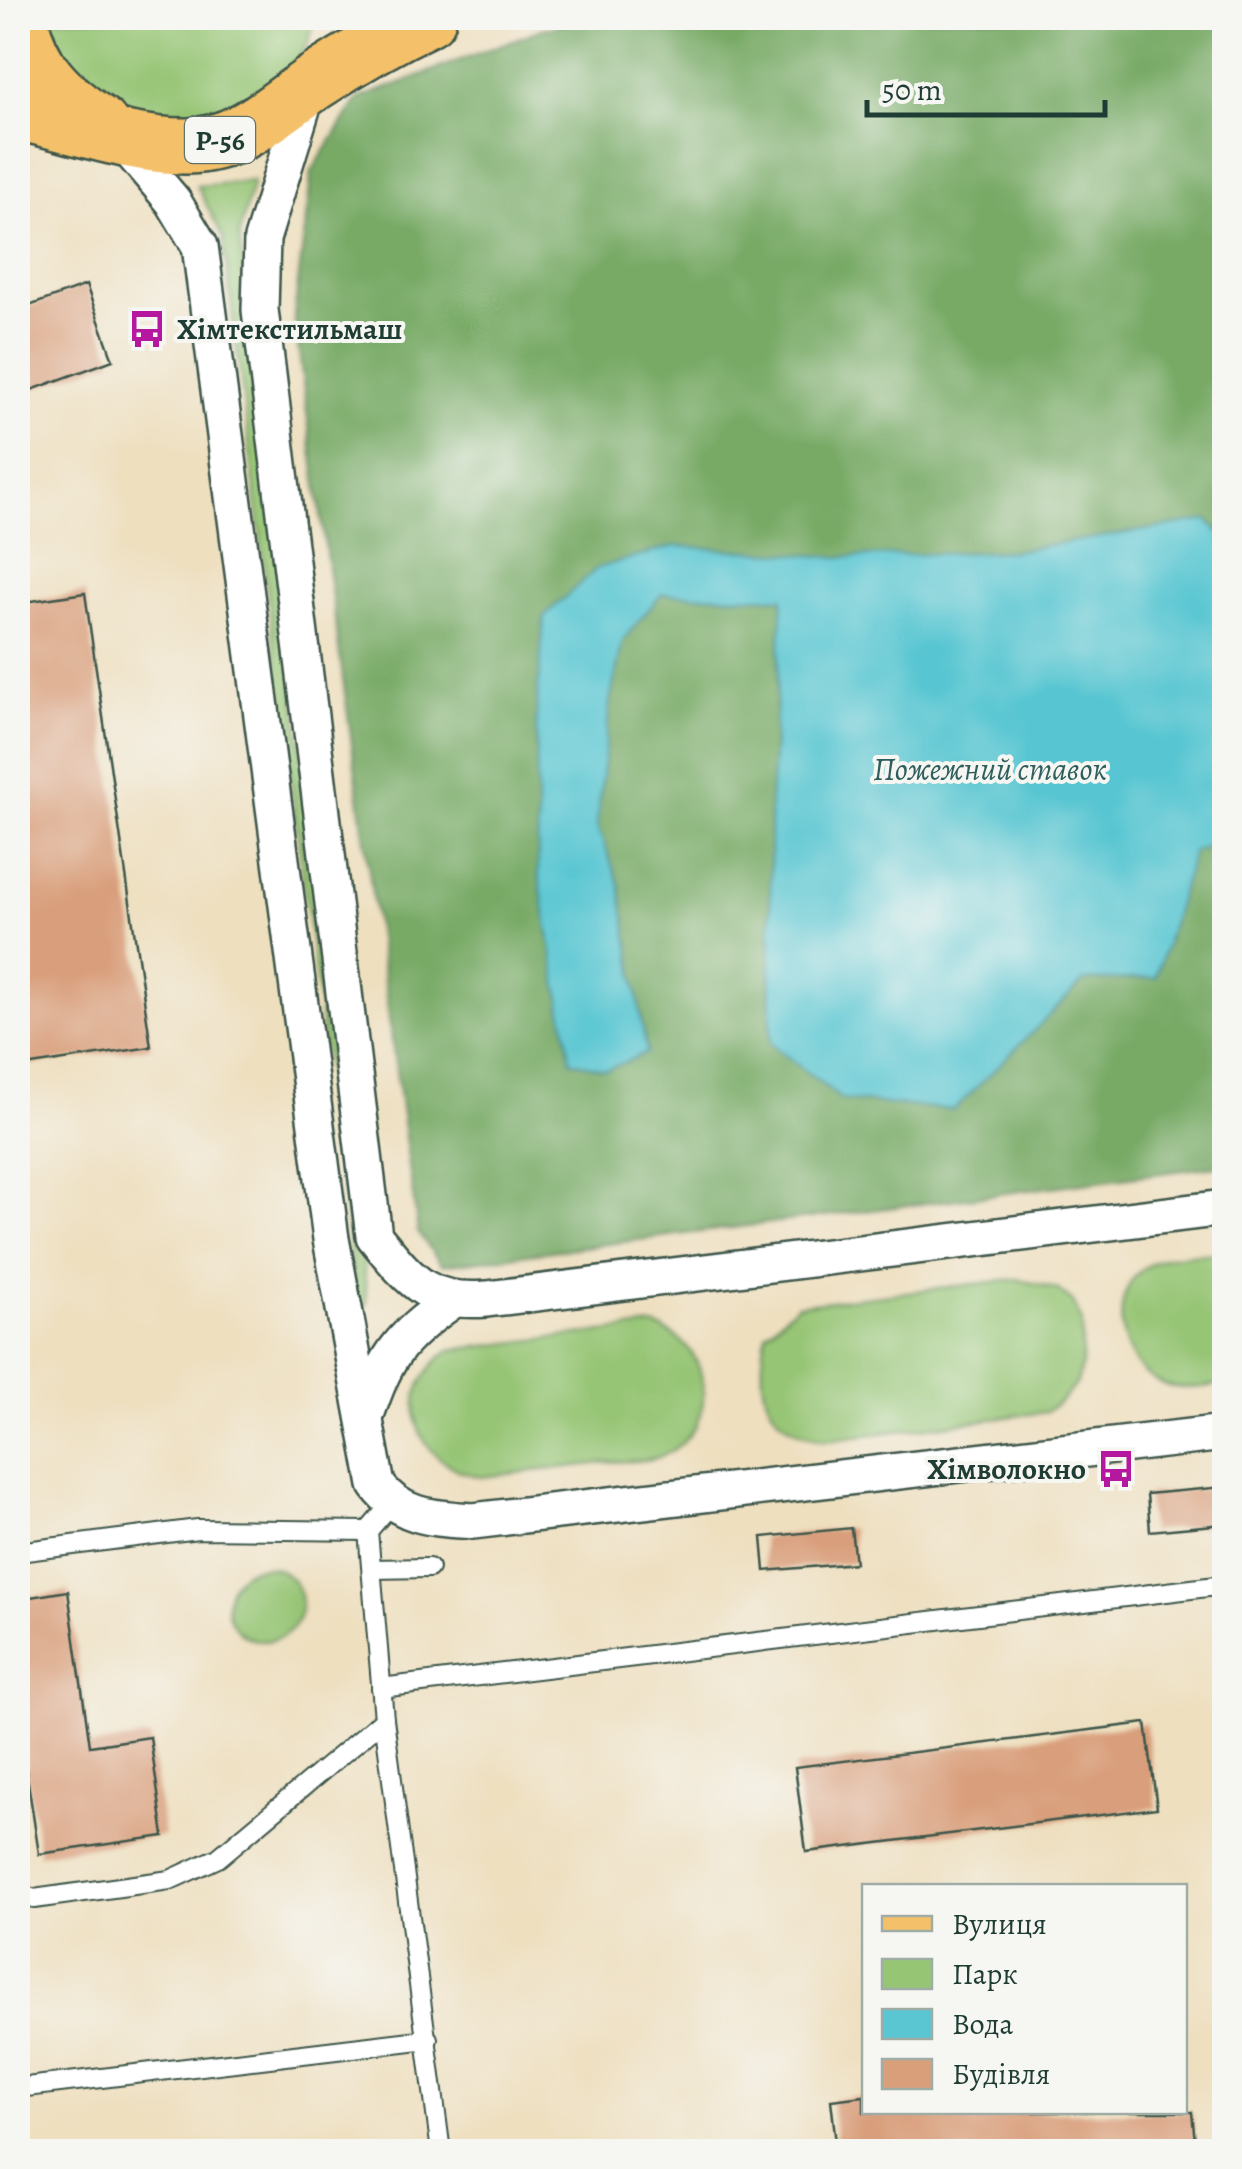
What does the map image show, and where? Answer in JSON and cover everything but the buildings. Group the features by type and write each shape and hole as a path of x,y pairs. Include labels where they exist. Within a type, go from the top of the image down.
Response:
{"main road":[{"path":"20,18 24,39 40,73 65,102 116,134"},
{"path":"309,86 338,18"},
{"name":"Р-56","path":"18,117 30,115 155,144 191,146 228,138 261,124 309,86 374,44 428,18"}],"street":[{"path":"309,86 262,239 260,310 374,1236 412,1282 450,1302"},
{"path":"116,134 173,201 200,246 331,1238 376,1485 391,1504 426,1518 472,1521 1224,1433"},
{"path":"365,1418 385,1360 416,1326 450,1302 1224,1208"}],"lane":[{"path":"391,1504 368,1532 384,1719 441,2152"},
{"path":"18,1552 198,1528 368,1532"},
{"path":"372,1569 429,1568"},
{"path":"381,1688 1224,1585"},
{"path":"18,1894 34,1899 170,1880 218,1858 384,1719"},
{"path":"18,2088 428,2039"}],"green space":[{"path":"40,18 315,18 309,42 281,83 194,126 108,109 73,82"},
{"path":"590,18 1224,18 1224,1165 442,1265 418,1233 294,316 312,171 358,99 542,29"},
{"path":"253,181 239,235 362,1245 367,1304 357,1308 223,237 197,186"},
{"path":"1224,1253 1224,1384 1185,1388 1162,1384 1146,1374 1126,1343 1122,1306 1128,1288 1138,1273 1162,1259"},
{"path":"1017,1279 1057,1289 1073,1302 1082,1322 1082,1362 1077,1383 1046,1412 826,1440 788,1426 769,1403 763,1372 766,1333 797,1305"},
{"path":"654,1326 672,1334 691,1352 700,1369 703,1391 701,1414 691,1433 664,1455 481,1477 458,1470 439,1458 425,1442 416,1406 420,1386 431,1367 450,1350"},
{"path":"264,1567 290,1578 301,1604 290,1630 264,1641 238,1630 227,1604 238,1578"}],"water":[{"name":"Пожежний ставок","path":"1208,520 1224,537 1224,840 1193,852 1156,978 1084,981 954,1110 842,1100 771,1044 770,801 783,598 662,594 623,640 610,701 597,826 620,885 647,1053 606,1070 571,1061 538,872 536,716 544,616 597,568 674,546 840,557 1013,551"}],"place":[{"name":"Хімтекстильмаш","path":"147,329"},
{"name":"Хімволокно","path":"1116,1469"}]}
